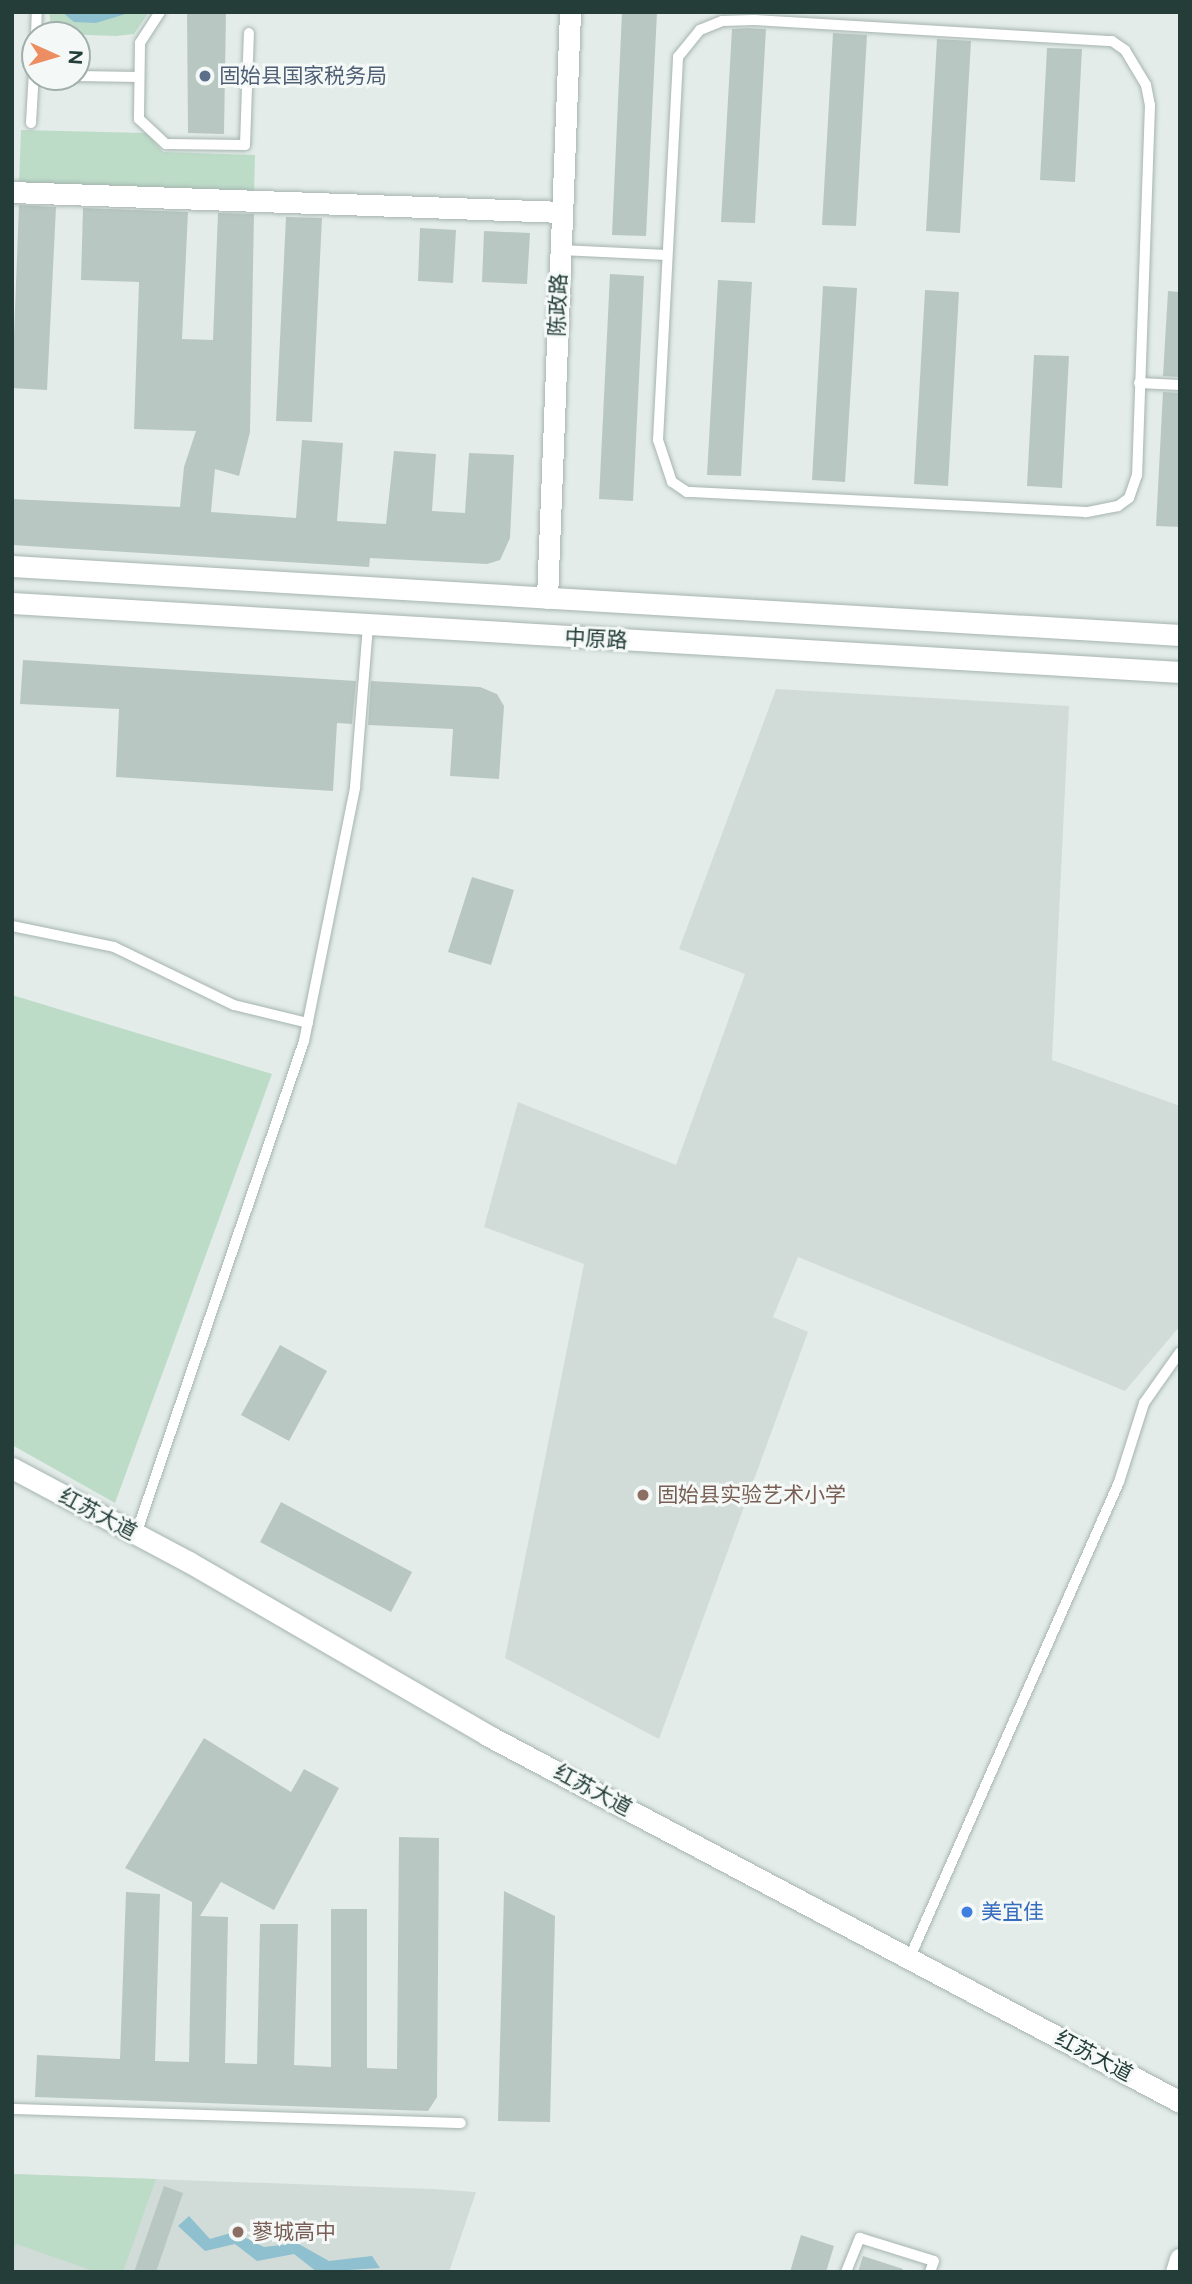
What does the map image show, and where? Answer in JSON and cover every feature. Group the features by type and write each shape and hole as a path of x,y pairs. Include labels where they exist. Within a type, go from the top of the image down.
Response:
{"main road":[{"name":"陈政路","path":"548,598 569,12"},
{"path":"12,192 562,212"},
{"name":"中原路","path":"12,566 1180,635"},
{"name":"中原路","path":"12,603 368,627 1180,671"},
{"name":"红苏大道","path":"12,1468 136,1534 488,1735 1180,2102"},
{"path":"1176,2272 1180,2259"}],"lane":[{"path":"159,12 140,43 139,119 166,144 245,145 250,33"},
{"path":"754,20 1112,41 1139,71 1150,105 1139,383 1133,489 1118,506 1102,511 687,492 672,482 659,440 678,57 700,30 722,21 754,20"},
{"path":"91,76 139,77"},
{"path":"31,123 33,91"},
{"path":"561,250 667,255"},
{"path":"1139,383 1180,385"},
{"path":"136,1534 308,1023 355,787 368,627"},
{"path":"12,926 114,947 234,1005 308,1023"},
{"path":"910,1957 1119,1482 1144,1403 1180,1352"},
{"path":"12,2109 461,2123"},
{"path":"846,2272 860,2238 934,2260 930,2272"}],"shaded area":[{"path":"776,689 1069,706 1052,1060 1180,1106 1180,1326 1125,1391 798,1257 773,1317 808,1332 659,1739 505,1658 584,1264 484,1227 518,1102 676,1165 745,974 679,949"},
{"name":"蓼城高中","path":"12,2174 476,2192 449,2272 12,2272"}],"green space":[{"path":"49,12 149,12 134,34 116,36 91,35 91,21 50,21"},
{"path":"21,130 146,133 163,152 255,155 254,194 19,184"},
{"path":"12,995 272,1074 115,1503 12,1445"},
{"path":"12,2174 156,2179 123,2272 96,2272 16,2244 12,2252"}],"water":[{"path":"62,12 132,12 96,23 73,21"},
{"path":"189,2216 210,2239 234,2232 264,2247 297,2243 329,2261 372,2256 380,2268 317,2272 294,2254 257,2261 235,2244 205,2251 178,2226"}],"building":[{"name":"固始县国家税务局","path":"187,12 226,12 224,134 188,133"},
{"path":"622,12 657,12 646,236 612,235"},
{"path":"732,29 766,29 755,223 721,222"},
{"path":"833,33 867,35 856,226 822,225"},
{"path":"937,39 971,41 960,233 926,231"},
{"path":"1047,48 1082,49 1075,182 1040,180"},
{"path":"19,205 56,207 47,390 12,388"},
{"path":"83,208 188,212 182,339 213,340 218,213 254,214 250,432 239,476 215,469 211,512 296,518 302,440 343,443 337,521 386,524 394,451 436,454 432,511 465,513 469,453 514,455 510,538 500,560 487,564 370,558 369,567 12,545 12,499 180,507 184,467 196,431 134,429 139,282 81,280"},
{"path":"286,217 322,218 312,422 276,421"},
{"path":"420,228 456,230 453,283 418,281"},
{"path":"484,231 530,233 527,284 482,282"},
{"path":"610,274 644,276 633,501 599,499"},
{"path":"718,280 752,282 741,476 707,475"},
{"path":"823,286 857,288 845,482 812,480"},
{"path":"925,290 959,292 948,486 914,484"},
{"path":"1168,291 1180,292 1180,377 1163,376"},
{"path":"1034,355 1069,356 1062,488 1027,486"},
{"path":"1163,392 1180,393 1180,527 1156,526"},
{"path":"23,660 356,681 352,724 337,723 333,791 116,777 119,709 20,704"},
{"path":"371,681 480,687 497,694 504,706 499,779 450,776 453,729 368,725"},
{"path":"472,877 514,890 491,965 448,952"},
{"path":"280,1345 327,1371 289,1441 241,1415"},
{"path":"281,1502 412,1572 391,1612 260,1542"},
{"path":"204,1738 291,1792 304,1769 339,1788 274,1910 221,1882 200,1916 228,1917 225,2063 257,2064 260,1924 298,1924 294,2065 331,2067 331,1909 367,1909 367,2068 397,2069 399,1837 439,1838 437,2097 428,2111 35,2097 37,2055 120,2059 126,1892 160,1894 155,2061 189,2062 192,1902 125,1868"},
{"path":"504,1891 555,1916 550,2122 498,2121"},
{"path":"164,2186 183,2193 156,2272 134,2272"},
{"path":"801,2235 834,2246 826,2272 790,2272"},
{"path":"863,2256 903,2269 902,2272 858,2272"}],"place":[{"name":"固始县国家税务局","path":"205,76"},
{"name":"固始县实验艺术小学","path":"643,1495"},
{"name":"美宜佳","path":"967,1912"},
{"name":"蓼城高中","path":"238,2232"}]}
